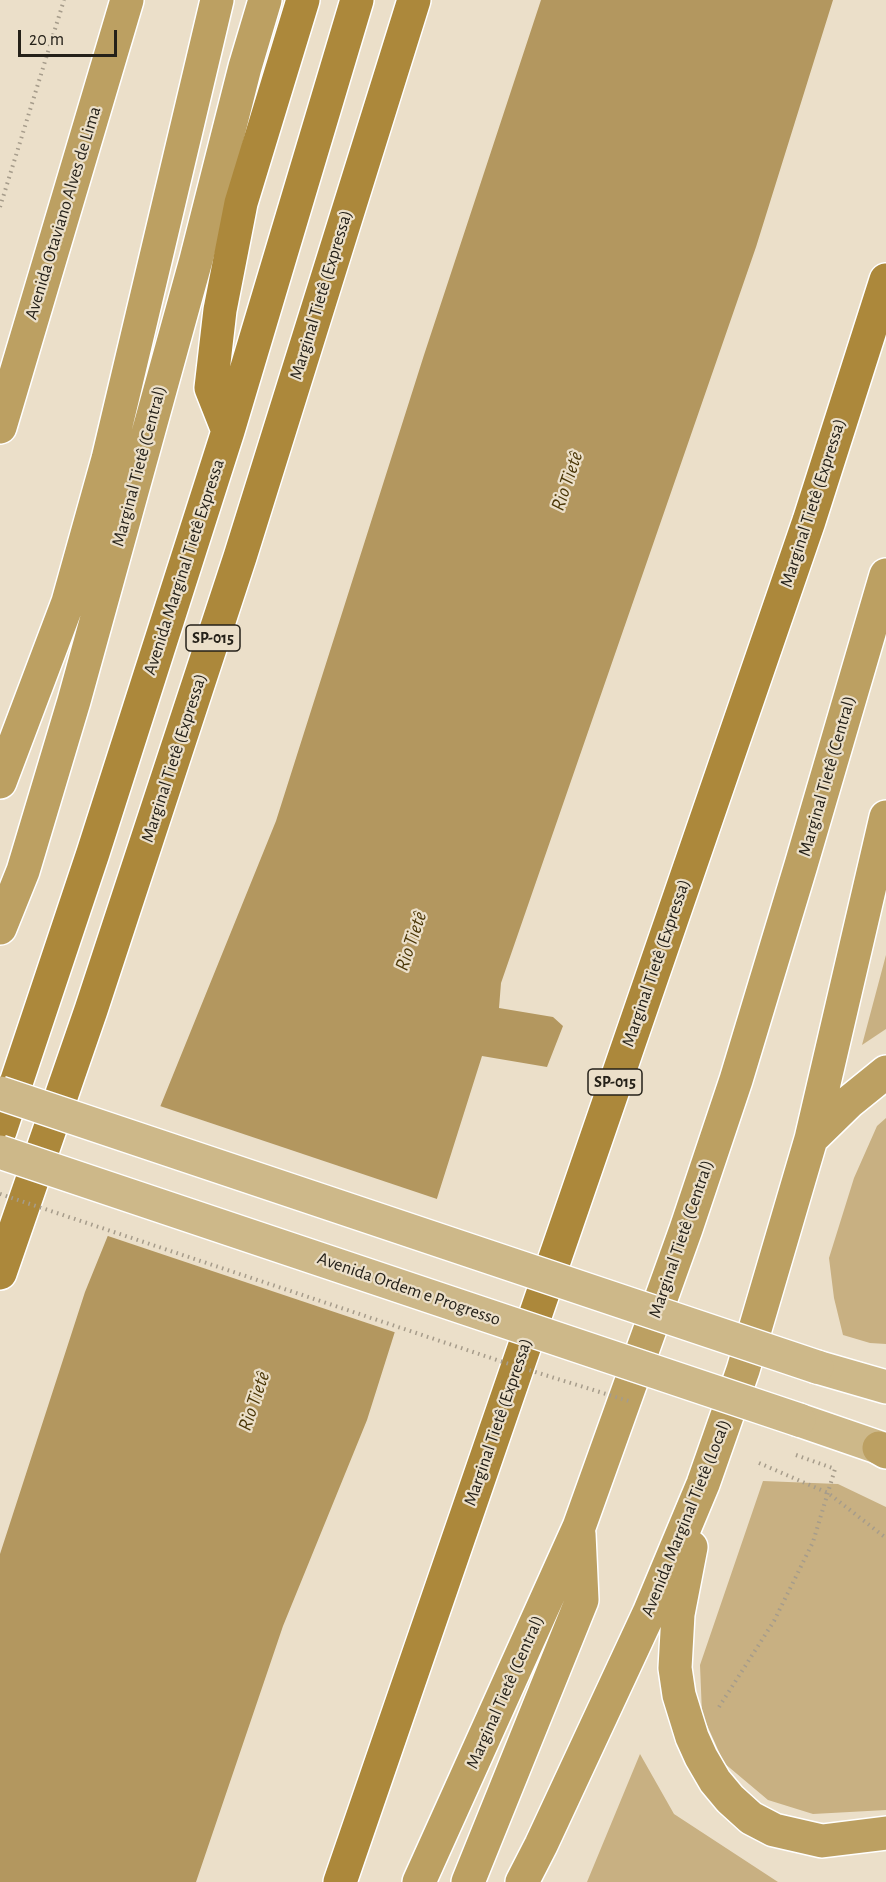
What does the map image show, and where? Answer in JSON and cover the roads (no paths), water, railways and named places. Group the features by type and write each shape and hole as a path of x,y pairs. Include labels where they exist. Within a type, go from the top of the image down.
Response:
{"highway":[{"name":"Avenida Otaviano Alves de Lima","path":"0,427 17,363 127,0"},
{"path":"0,782 68,602 108,459 217,0"},
{"name":"Marginal Tietê (Central)","path":"0,928 23,871 77,690 265,0"},
{"path":"228,431 211,388 220,310 241,203 303,0"},
{"name":"Avenida Marginal Tietê Expressa","path":"0,1131 93,853 228,431 357,0"},
{"name":"Marginal Tietê (Expressa)","path":"0,1273 91,1010 240,557 414,0"},
{"name":"Marginal Tietê (Expressa)","path":"340,1882 809,521 886,280"},
{"path":"0,396 17,363"},
{"name":"Marginal Tietê (Central)","path":"419,1882 579,1527 686,1228 736,1080 886,575"},
{"name":"Avenida Marginal Tietê (Local)","path":"522,1882 649,1613 704,1484 743,1370 811,1139 886,817"},
{"path":"811,1139 849,1102 886,1072"},
{"path":"704,1484 678,1614 675,1640 675,1668 679,1695 692,1737 715,1781 730,1799 751,1818 774,1830 822,1841 886,1833"},
{"path":"468,1882 582,1600 579,1527"}],"main road":[{"path":"0,1094 886,1387"},
{"name":"Avenida Ordem e Progresso","path":"0,1152 884,1450"}],"water":[{"name":"Rio Tietê","path":"541,0 833,0 756,247 501,983 499,1008 553,1017 563,1026 547,1067 482,1056 367,1420 283,1626 196,1882 0,1882 0,1554 85,1292 276,821 424,355"}]}
